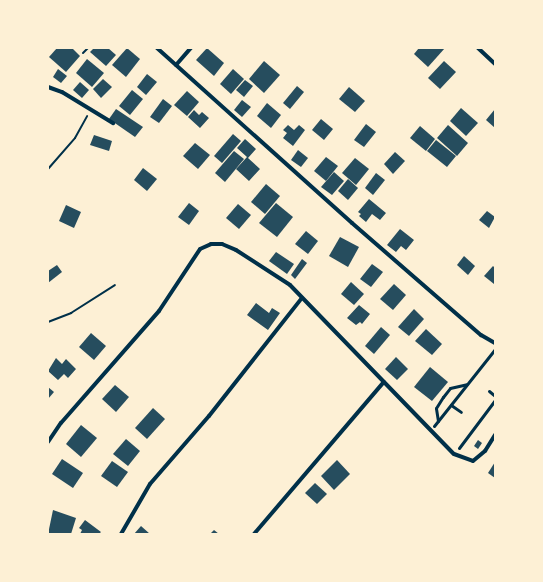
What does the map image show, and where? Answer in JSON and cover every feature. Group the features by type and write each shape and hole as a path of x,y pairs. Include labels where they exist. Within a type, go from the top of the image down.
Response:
{"street":[{"path":"157,48 352,223 481,335 495,344"},
{"path":"176,65 191,48"},
{"path":"478,48 495,64"},
{"path":"48,88 62,92 113,123"},
{"path":"48,442 61,423 159,311 200,249 205,246 222,244 236,250 290,285 460,458 473,461 478,458 495,435"},
{"path":"120,534 150,484 209,416 302,298"},
{"path":"254,534 384,382"}],"lane":[{"path":"434,426 495,349"},
{"path":"438,421 436,408 450,388 467,384"},
{"path":"489,391 495,396"},
{"path":"459,448 495,400"},
{"path":"451,405 461,412"}],"path":[{"path":"83,53 88,48"},
{"path":"48,169 75,138 91,109"},
{"path":"48,322 72,313 115,285"}],"building":[{"path":"57,48 72,48 80,56 66,72 49,57"},
{"path":"94,48 108,48 116,55 106,66 90,52"},
{"path":"127,48 140,59 126,77 112,65"},
{"path":"207,48 224,63 214,76 196,60"},
{"path":"419,48 445,48 428,67 414,54"},
{"path":"87,59 104,73 92,87 76,73"},
{"path":"264,61 280,75 264,93 249,79"},
{"path":"444,61 456,72 440,89 428,78"},
{"path":"58,69 67,76 61,83 53,77"},
{"path":"233,69 244,79 231,94 220,84"},
{"path":"147,74 157,82 146,95 137,87"},
{"path":"103,79 112,87 101,98 93,89"},
{"path":"245,80 253,86 244,97 236,90"},
{"path":"80,82 89,90 82,98 73,90"},
{"path":"297,86 304,92 290,109 283,103"},
{"path":"349,87 365,101 355,112 339,99"},
{"path":"132,90 143,99 130,115 119,106"},
{"path":"187,91 199,102 187,116 174,105"},
{"path":"163,99 172,106 159,123 150,117"},
{"path":"242,100 251,107 242,117 234,110"},
{"path":"267,103 281,115 271,128 257,116"},
{"path":"461,108 478,123 466,136 450,121"},
{"path":"116,109 143,127 135,137 109,119"},
{"path":"495,109 495,128 486,120"},
{"path":"194,110 199,115 202,112 209,118 200,128 188,117"},
{"path":"321,119 333,129 324,140 312,130"},
{"path":"366,124 376,132 364,147 354,140"},
{"path":"288,125 294,130 299,125 305,130 293,146 283,138 287,133 283,130"},
{"path":"448,125 468,143 457,156 437,138"},
{"path":"420,126 435,139 426,151 410,138"},
{"path":"233,134 241,141 222,163 214,156"},
{"path":"94,135 112,141 109,151 90,145"},
{"path":"245,139 256,149 248,158 260,169 249,181 236,169 247,157 237,148"},
{"path":"436,140 456,156 447,167 427,151"},
{"path":"195,143 210,155 198,169 183,156"},
{"path":"298,150 308,158 301,167 291,160"},
{"path":"234,151 244,159 225,182 215,173"},
{"path":"395,152 405,161 393,174 384,164"},
{"path":"326,157 338,166 326,181 314,171"},
{"path":"355,158 369,169 356,185 342,173"},
{"path":"143,168 157,179 147,191 134,180"},
{"path":"334,172 344,181 332,195 321,187"},
{"path":"376,173 385,180 373,195 365,188"},
{"path":"348,179 358,188 348,200 338,191"},
{"path":"266,184 280,196 265,214 251,202"},
{"path":"369,199 386,213 380,220 372,214 366,222 359,216 361,214 358,212"},
{"path":"189,203 199,211 189,225 178,217"},
{"path":"276,203 293,217 277,237 259,223"},
{"path":"238,204 251,215 239,229 226,218"},
{"path":"66,205 81,212 74,228 59,221"},
{"path":"487,211 495,217 489,228 479,220"},
{"path":"400,229 414,240 406,250 401,246 396,252 387,245"},
{"path":"306,231 318,241 308,254 295,244"},
{"path":"340,237 359,247 348,267 329,256"},
{"path":"276,252 294,264 287,274 269,261"},
{"path":"464,256 475,266 468,275 457,265"},
{"path":"302,259 307,263 295,279 291,275"},
{"path":"372,264 383,272 371,287 360,279"},
{"path":"57,265 62,272 48,283 48,271"},
{"path":"493,266 495,268 494,284 484,276"},
{"path":"351,282 364,294 354,305 341,294"},
{"path":"394,284 406,295 393,310 380,299"},
{"path":"256,303 269,313 272,308 280,313 268,330 247,315"},
{"path":"359,305 370,314 362,324 360,322 356,325 347,318"},
{"path":"414,309 424,319 409,336 398,327"},
{"path":"381,327 390,335 374,354 365,346"},
{"path":"426,329 442,344 432,355 415,341"},
{"path":"91,333 106,346 94,360 79,347"},
{"path":"396,357 408,369 397,380 385,369"},
{"path":"56,358 62,364 66,359 76,369 68,378 64,374 58,380 48,371"},
{"path":"430,367 448,382 432,401 414,387"},
{"path":"115,385 129,397 116,412 102,399"},
{"path":"48,387 54,392 48,399"},
{"path":"153,408 165,419 147,439 135,428"},
{"path":"81,425 97,438 81,457 66,444"},
{"path":"126,439 140,451 128,466 113,454"},
{"path":"478,440 482,443 478,449 474,446"},
{"path":"62,459 83,473 73,488 52,474"},
{"path":"337,460 350,474 334,490 321,476"},
{"path":"112,461 128,472 117,487 101,476"},
{"path":"495,462 495,478 488,473"},
{"path":"315,483 327,494 317,504 305,493"},
{"path":"53,510 76,518 71,534 48,534"},
{"path":"85,520 101,532 99,534 80,534 82,530 79,528"},
{"path":"141,526 150,534 134,534"},
{"path":"214,530 219,534 210,534"}]}
